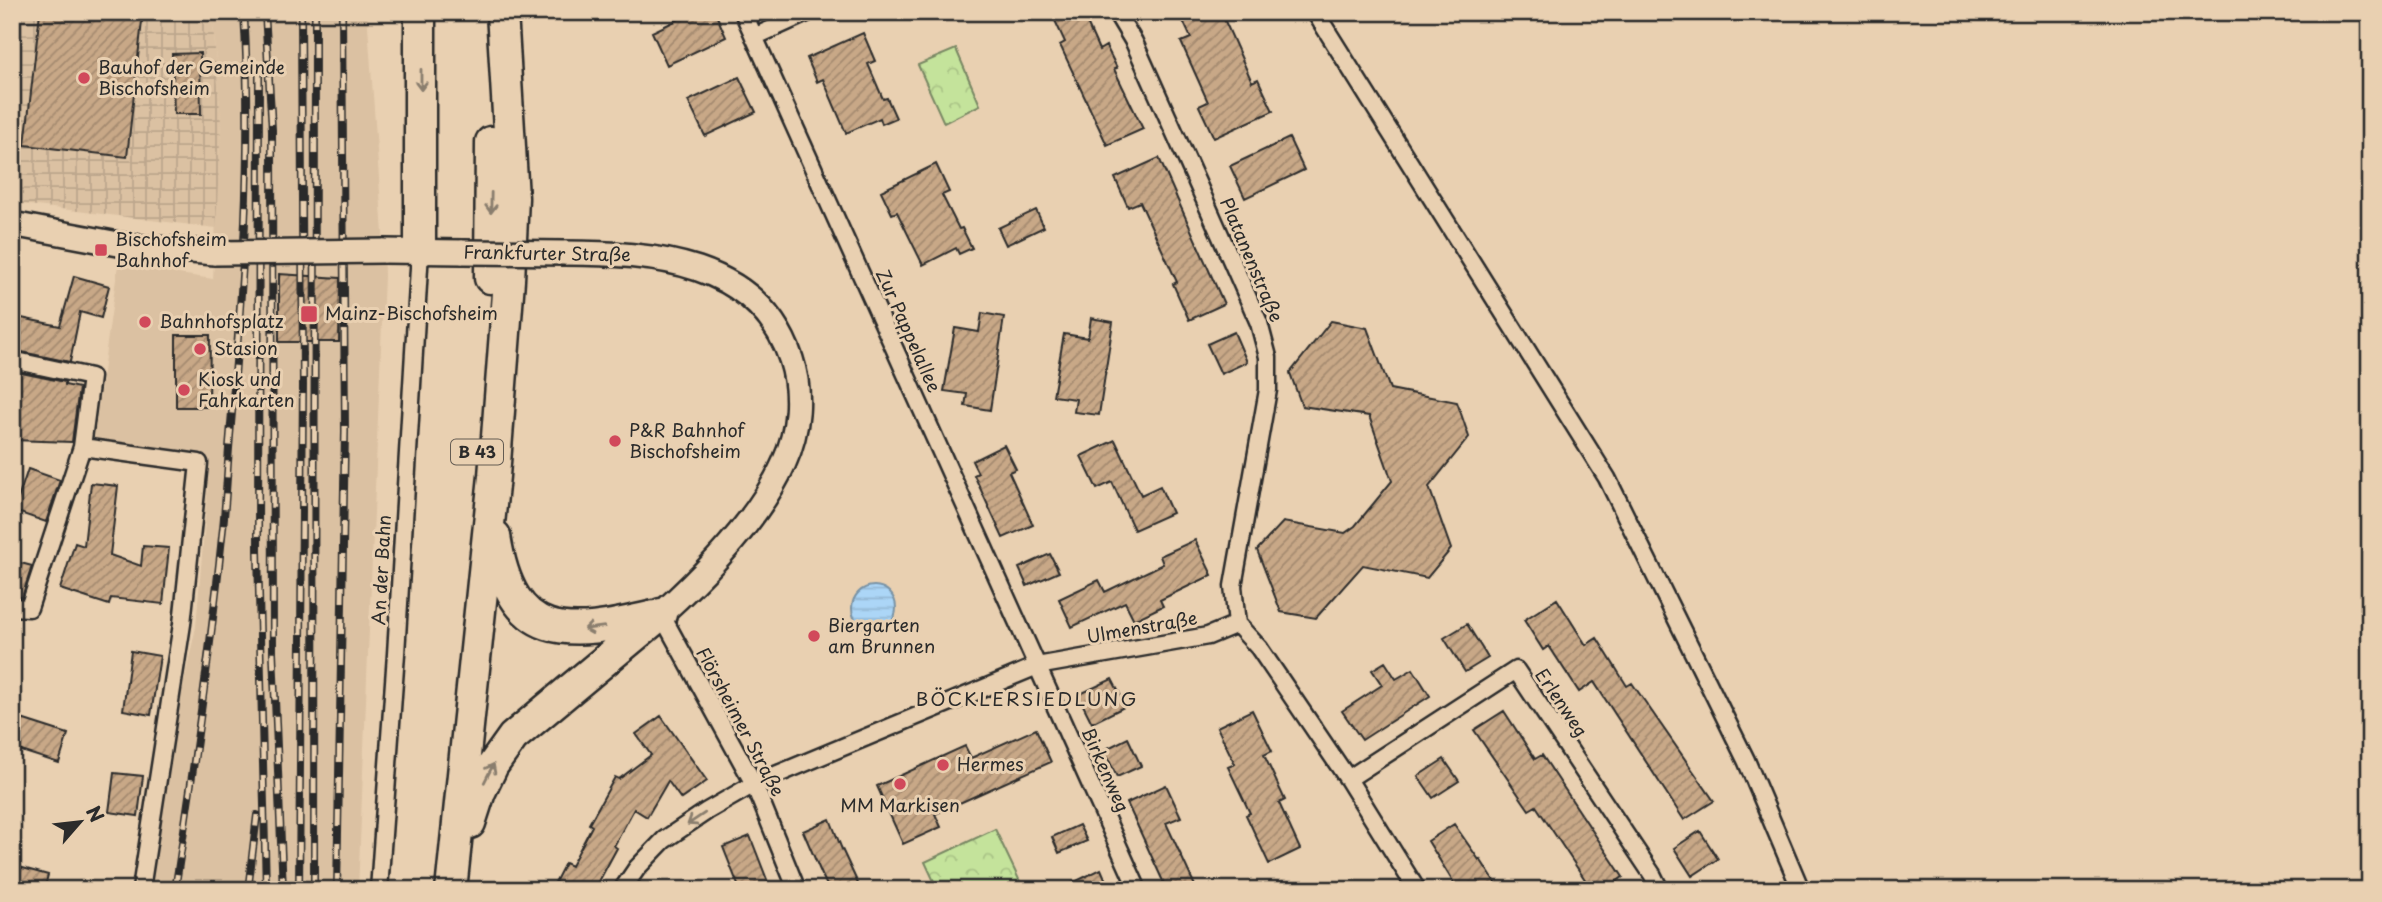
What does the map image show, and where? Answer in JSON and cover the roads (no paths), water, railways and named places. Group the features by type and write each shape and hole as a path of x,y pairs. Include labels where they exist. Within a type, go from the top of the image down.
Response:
{"highway":[{"path":"420,12 420,251"},
{"name":"B 43","path":"445,888 489,281 491,91 485,12"},
{"name":"B 43","path":"445,888 494,476 513,198 502,12"},
{"path":"494,476 495,538 502,569 510,589 525,611 538,621 567,630 602,627 661,614"},
{"path":"445,888 480,792 493,765 513,737 661,614"}],"street":[{"name":"Zur Pappelallee","path":"743,12 1037,666"},
{"path":"754,37 809,12"},
{"name":"Platanenstraße","path":"1116,12 1134,42 1259,323 1268,357 1268,390 1233,586 1237,624"},
{"path":"1315,12 1607,478 1746,760 1801,890"},
{"name":"Frankfurter Straße","path":"12,224 129,246 215,253 616,253 651,256 682,264 701,269 727,282 761,308 781,335 797,384 797,419 785,461 771,488 716,559 661,614"},
{"name":"An der Bahn","path":"379,890 420,251"},
{"path":"12,360 91,377 82,444 29,608 12,607"},
{"path":"82,444 199,463 182,624 141,890"},
{"name":"Flörsheimer Straße","path":"661,614 754,784 797,890"},
{"path":"1237,624 1259,648 1348,779 1417,890"},
{"name":"Ulmenstraße","path":"622,890 637,868 664,840 754,784 1037,666 1208,636 1237,624"},
{"name":"Birkenweg","path":"1037,666 1138,890"},
{"name":"Erlenweg","path":"1348,779 1516,670 1652,873 1660,890"}],"water":[{"path":"874,586 890,592 896,608 890,624 874,630 858,624 852,608 858,592"}],"railway":[{"path":"175,890 207,670 225,512 245,224 247,118 244,12"},
{"path":"265,12 272,130 273,652 283,890"},
{"path":"299,890 303,385 301,12"},
{"path":"314,890 315,12"},
{"path":"337,890 345,431 342,12"},
{"path":"259,72 258,551 266,890"},
{"path":"248,890 257,815"}],"place":[{"name":"Bauhof der Gemeinde Bischofsheim","path":"84,78"},
{"name":"Bischofsheim Bahnhof","path":"101,250"},
{"name":"Mainz-Bischofsheim","path":"309,314"},
{"name":"Bahnhofsplatz","path":"145,322"},
{"name":"Stasion","path":"200,349"},
{"name":"Kiosk und Fahrkarten","path":"184,390"},
{"name":"P&R Bahnhof Bischofsheim","path":"615,441"},
{"name":"Biergarten am Brunnen","path":"814,636"},
{"name":"Hermes","path":"943,765"},
{"name":"MM Markisen","path":"900,784"}],"district":[{"name":"BÖCKLERSIEDLUNG","path":"1027,699"}]}
